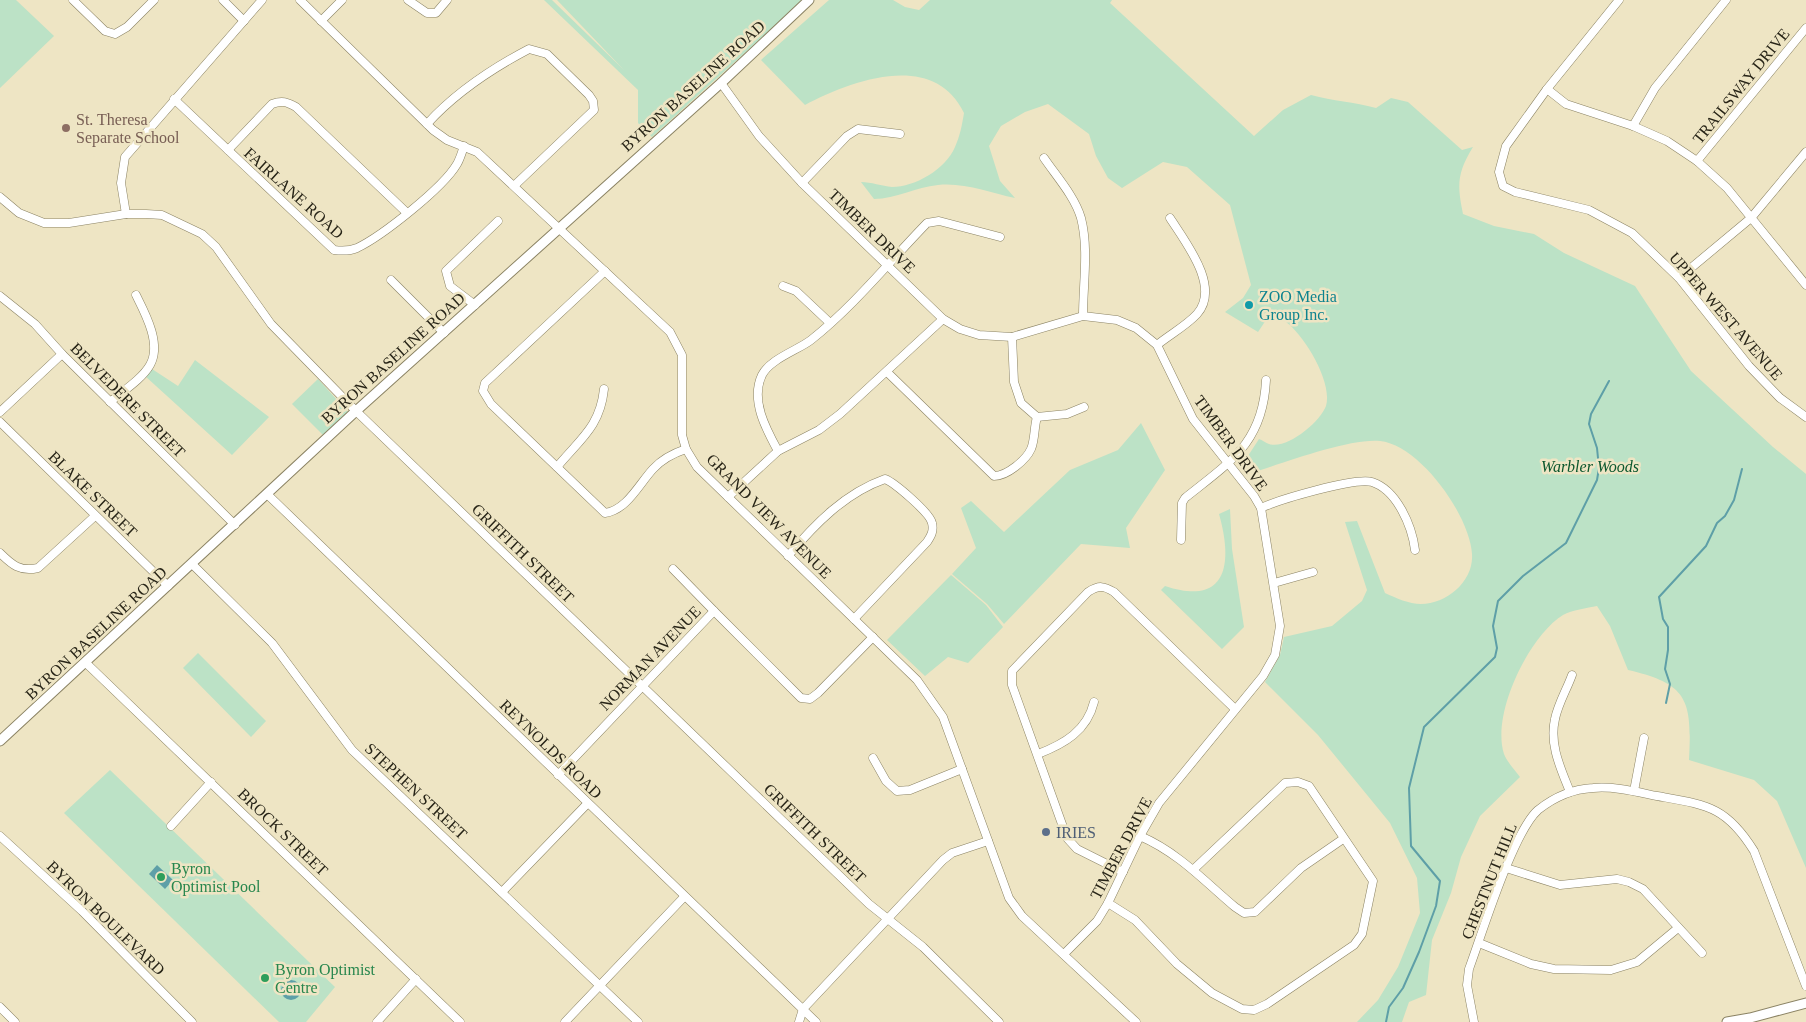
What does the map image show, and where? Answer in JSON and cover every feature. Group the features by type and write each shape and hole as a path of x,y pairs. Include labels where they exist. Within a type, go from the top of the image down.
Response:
{"main road":[{"name":"BYRON BASELINE ROAD","path":"0,741 268,495 356,411 721,84 809,0"},
{"path":"1727,1022 1806,1003"}],"street":[{"path":"73,0 105,31 115,34 122,32 154,0"},
{"path":"223,0 244,20"},
{"path":"126,214 121,183 125,157 262,0"},
{"name":"GRAND VIEW AVENUE","path":"300,0 427,124 447,140 477,152 658,320 677,344 682,355 682,435 686,449 697,467 901,663 933,702 943,718 1008,898 1022,916 1136,1022"},
{"path":"321,21 342,0"},
{"path":"408,0 428,14 436,13 447,0"},
{"name":"UPPER WEST AVENUE","path":"1620,0 1547,89 1506,146 1499,172 1503,186 1515,192 1589,210 1632,233 1679,278 1749,366 1780,398 1806,417"},
{"path":"1633,126 1655,88 1726,0"},
{"name":"TRAILSWAY DRIVE","path":"1697,161 1806,28"},
{"path":"427,124 461,91 519,54 529,49 547,54 589,95 593,101 594,110 515,186"},
{"name":"TIMBER DRIVE","path":"721,84 759,136 802,183 943,319 960,329 979,335 1012,337 1083,316 1117,320 1136,328 1157,345 1193,419 1254,496 1260,508 1280,626 1275,655 1263,676 1159,803 1097,921 1064,954"},
{"path":"1547,89 1566,104 1633,126 1667,141 1697,161 1727,188 1806,286"},
{"name":"FAIRLANE ROAD","path":"174,99 334,250 345,251 356,248 393,226 450,174 458,163 464,146"},
{"path":"228,150 272,104 281,101 289,102 407,213"},
{"path":"802,183 846,136 858,128 900,134"},
{"path":"1679,278 1751,218 1803,162 1806,152"},
{"path":"1044,158 1072,199 1080,217 1085,242 1083,316"},
{"name":"GRIFFITH STREET","path":"0,197 18,213 44,223 69,223 126,214 162,215 202,234 216,247 271,324 356,411 869,904 922,947 1000,1022"},
{"path":"1157,345 1196,316 1204,304 1207,290 1203,274 1170,218"},
{"path":"475,305 450,286 446,271 498,221"},
{"path":"778,451 765,428 758,405 760,382 763,373 789,352 810,342 888,266 927,223 939,221 1000,237"},
{"path":"605,271 485,382 483,391 491,404 605,513 614,512 622,506 654,468 672,454 686,449"},
{"path":"391,280 444,333"},
{"path":"782,286 796,291 830,323"},
{"path":"110,402 151,364 154,348 148,323 136,295"},
{"name":"BELVEDERE STREET","path":"0,296 35,324 62,354 235,525"},
{"path":"728,497 778,451 819,430 840,414 943,319"},
{"path":"1012,337 1014,382 1021,403 1037,417 1067,414 1084,407"},
{"path":"0,412 62,354"},
{"path":"886,372 994,476 1002,476 1011,470 1031,449 1037,417"},
{"path":"1181,540 1181,509 1185,498 1229,463 1244,448 1255,430 1265,397 1266,380"},
{"path":"557,466 592,428 602,404 604,389"},
{"name":"BLAKE STREET","path":"0,422 168,586"},
{"path":"788,556 829,512 872,484 885,479 894,483 932,521 933,532 927,542 854,619"},
{"path":"1260,508 1278,500 1357,481 1371,482 1388,491 1402,510 1413,541 1414,550"},
{"name":"REYNOLDS ROAD","path":"268,495 587,804 816,1022"},
{"path":"0,553 18,569 38,568 95,516"},
{"name":"STEPHEN STREET","path":"192,564 272,643 352,750 638,1022"},
{"path":"673,569 714,611"},
{"path":"1274,583 1313,572"},
{"path":"1123,872 1077,849 1067,838 1012,685 1012,672 1088,592 1096,586 1104,586 1114,592 1235,709"},
{"name":"NORMAN AVENUE","path":"558,774 714,611 801,698 810,699 818,694 872,637"},
{"name":"BROCK STREET","path":"86,663 460,1022"},
{"path":"1570,792 1556,756 1553,730 1555,718 1572,675"},
{"path":"1038,754 1060,746 1080,730 1090,717 1094,702"},
{"path":"1634,791 1644,738"},
{"path":"873,758 886,781 897,791 910,790 962,769"},
{"path":"171,826 211,782"},
{"path":"1108,903 1135,920 1177,964 1212,993 1242,1009 1254,1010 1267,1004 1337,958 1354,945 1362,934 1373,881 1309,786 1298,782 1285,783 1194,869"},
{"name":"CHESTNUT HILL","path":"1474,1022 1468,985 1469,970 1506,868 1525,826 1537,811 1570,792 1594,788 1634,791 1700,803 1724,813 1742,831 1754,851 1806,986"},
{"path":"502,892 587,804"},
{"name":"BYRON BOULEVARD","path":"0,836 82,911 192,1022"},
{"path":"1140,836 1160,845 1194,869 1244,913 1255,912 1301,868 1343,839"},
{"path":"799,1022 803,1009 952,853 988,841"},
{"path":"1506,868 1560,886 1617,879 1643,888 1702,953"},
{"path":"565,1022 684,896"},
{"path":"1479,943 1532,964 1554,969 1611,970 1637,962 1678,928"},
{"path":"377,1022 416,979"},
{"path":"0,1007 15,1022"}],"green space":[{"path":"0,0 16,0 54,36 0,88"},
{"path":"544,0 552,0 624,70 557,0 803,0 652,137 638,123 638,90"},
{"name":"Warbler Woods","path":"829,0 893,0 905,7 919,10 930,0 1112,0 1110,3 1254,136 1283,110 1311,95 1376,108 1391,98 1408,102 1462,150 1473,147 1461,172 1459,187 1463,214 1494,226 1534,234 1564,253 1635,286 1691,371 1773,447 1806,474 1806,868 1777,801 1754,780 1689,760 1690,740 1687,709 1675,689 1648,675 1628,670 1610,626 1597,606 1571,612 1563,615 1550,625 1538,640 1516,677 1508,698 1501,737 1505,757 1520,777 1480,816 1461,857 1451,893 1432,940 1426,995 1409,1002 1402,1022 1357,1022 1378,1000 1398,967 1420,913 1417,878 1390,823 1318,735 1265,682 1280,655 1284,637 1332,626 1362,601 1367,590 1345,522 1357,521 1385,593 1407,602 1421,604 1440,600 1457,589 1469,573 1472,554 1469,538 1453,503 1426,468 1411,455 1395,445 1380,441 1351,443 1334,447 1251,473 1244,462 1259,439 1269,444 1285,443 1302,433 1317,420 1326,406 1325,385 1321,372 1308,348 1301,337 1286,322 1268,317 1258,332 1225,312 1243,298 1251,285 1230,205 1187,167 1163,162 1122,188 1108,178 1096,156 1089,134 1048,104 1025,112 1001,126 989,146 1000,181 1015,198 967,186 948,184 930,186 890,197 874,199 861,182 892,187 910,184 929,175 945,163 957,143 964,113 950,94 933,82 913,76 891,76 868,80 845,87 805,105 761,60"},
{"path":"195,360 269,417 232,455 145,376 152,369 178,386"},
{"path":"318,379 348,412 324,436 292,404"},
{"path":"1141,423 1165,470 1126,528 1130,548 1081,544 1004,624 987,604 952,574 976,548 961,508 971,501 1004,532 1070,470 1118,450"},
{"path":"1230,509 1232,549 1244,627 1222,649 1161,590 1165,586 1186,591 1202,590 1213,585 1221,576 1225,564 1225,549 1219,514"},
{"path":"951,575 986,605 1003,627 968,663 948,657 925,676 887,640"},
{"path":"198,653 266,721 251,737 183,668"},
{"path":"110,770 335,987 306,1022 279,1022 64,813"}],"water":[{"name":"Byron Optimist Pool","path":"157,865 173,880 165,889 149,874"},
{"path":"291,980 298,983 301,990 298,997 291,1000 284,997 281,990 284,983"}],"waterway":[{"path":"1386,1022 1389,1007 1403,988 1419,952 1436,906 1440,881 1411,846 1409,788 1424,727 1495,657 1497,648 1493,626 1498,601 1523,576 1566,543 1597,480 1599,468 1597,448 1589,424 1591,414 1609,381"},
{"path":"1666,703 1670,684 1665,669 1668,650 1668,627 1663,619 1659,597 1706,546 1717,523 1725,516 1734,500 1742,469"}],"place":[{"name":"St. Theresa Separate School","path":"66,128"},
{"name":"ZOO Media Group Inc.","path":"1249,305"},
{"name":"IRIES","path":"1046,832"},
{"name":"Byron Optimist Pool","path":"161,877"},
{"name":"Byron Optimist Centre","path":"265,978"}]}
